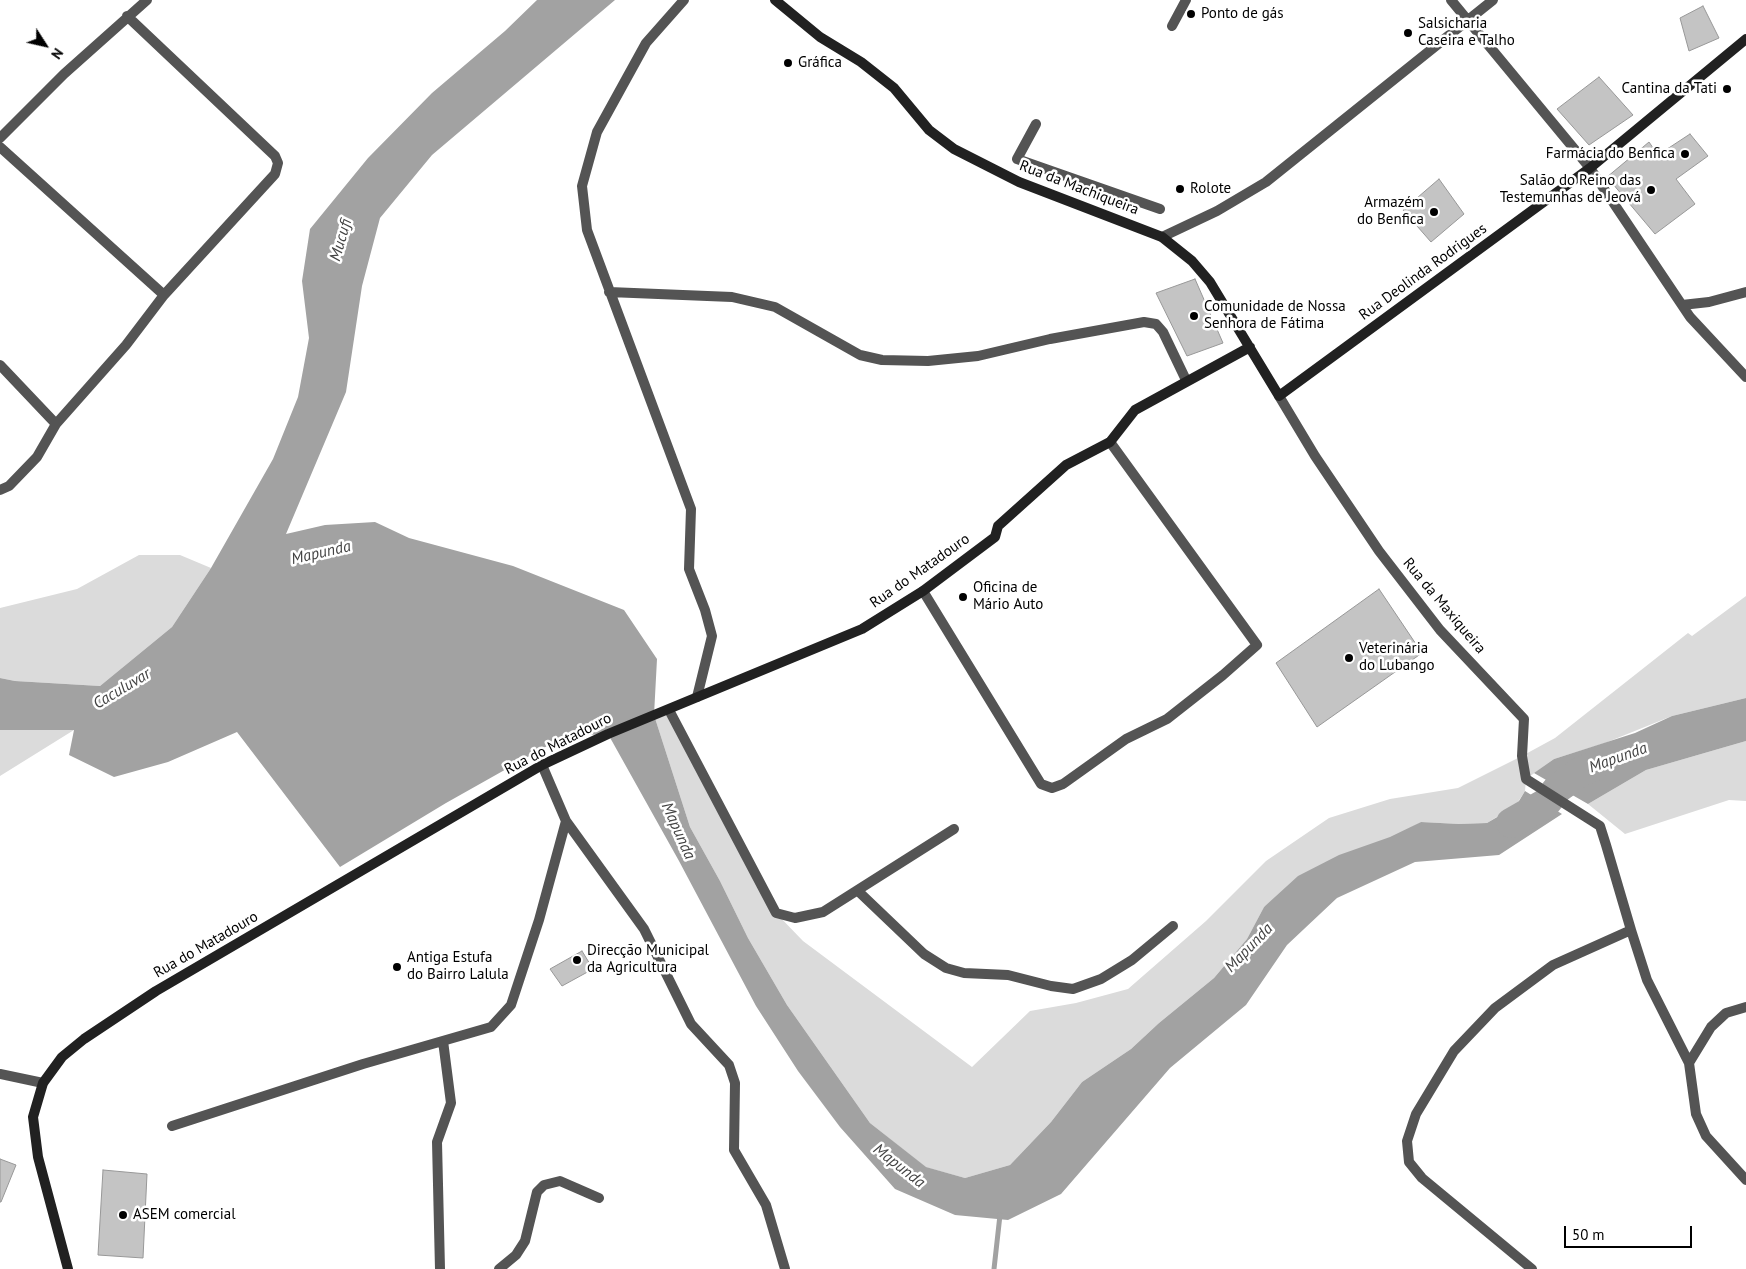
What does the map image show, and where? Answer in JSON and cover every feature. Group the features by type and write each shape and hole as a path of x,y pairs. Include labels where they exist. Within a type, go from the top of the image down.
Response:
{"street":[{"path":"0,138 64,74 147,0"},
{"path":"684,0 646,43 598,132 582,186 587,230 608,292 635,356 658,427 691,509 689,569 705,610 712,636 697,697"},
{"name":"Rua da Machiqueira","path":"775,0 820,37 861,62 894,88 930,130 954,149 1019,182 1162,237 1192,261 1210,282 1316,456"},
{"path":"1172,26 1186,0"},
{"path":"1451,0 1590,168 1690,317 1746,377"},
{"path":"1162,237 1217,211 1266,182 1493,0"},
{"path":"0,490 9,486 37,457 56,424 126,345 164,295 275,174 278,163 275,156 127,16"},
{"name":"Rua Deolinda Rodrigues","path":"1279,396 1590,168 1746,39"},
{"path":"1036,124 1017,159 1160,209"},
{"path":"0,147 164,295"},
{"path":"608,292 732,297 775,308 860,355 882,360 928,361 978,356 1144,322 1156,324 1163,332 1186,380"},
{"path":"1682,305 1709,302 1746,292"},
{"name":"Rua do Matadouro","path":"68,1269 38,1157 33,1117 43,1083 62,1057 84,1039 156,991 542,765 654,714 669,710 862,629 923,591 995,538 998,526 1066,465 1110,442 1135,410 1186,380 1250,347"},
{"path":"0,365 56,424"},
{"path":"923,591 1042,784 1052,788 1063,784 1126,739 1167,719 1223,675 1257,645 1110,442"},
{"name":"Rua da Maxiqueira","path":"1316,456 1380,551 1440,630 1524,719 1522,756 1526,778 1600,826 1631,930"},
{"path":"669,710 776,913 795,918 823,912 954,829"},
{"path":"542,765 566,821 644,929 691,1024 729,1065 736,1083 734,1150 766,1205 785,1269"},
{"path":"172,1126 363,1064 491,1027 511,1005 539,920 566,821"},
{"path":"858,891 924,954 946,968 964,973 1008,976 1066,988 1073,988 1101,979 1132,960 1173,926"},
{"path":"1532,1269 1422,1178 1409,1162 1407,1141 1416,1114 1454,1051 1494,1008 1553,965 1631,930 1647,980 1689,1063 1696,1114 1706,1136 1746,1180"},
{"path":"1689,1063 1712,1027 1726,1013 1746,1007"},
{"path":"440,1269 437,1142 451,1103 442,1041"},
{"path":"0,1074 43,1083"},
{"path":"499,1269 516,1255 525,1241 537,1192 544,1185 560,1181 599,1198"}],"shaded area":[{"path":"139,555 180,555 211,568 172,627 100,686 15,681 0,678 0,608 77,589"},
{"path":"1746,596 1746,698 1672,716 1605,743 1554,759 1526,779 1525,791 1516,805 1487,823 1421,822 1264,907 1247,939 1214,978 1159,1023 1131,1049 1082,1082 1051,1122 1010,1165 965,1178 925,1167 870,1123 787,1005 748,938 720,881 690,827 654,715 669,710 776,913 803,941 972,1067 1030,1011 1076,1003 1128,989 1206,921 1266,861 1329,818 1390,799 1458,788 1522,756 1555,738 1688,633 1692,636"},
{"path":"0,730 74,730 0,776"},
{"path":"1746,741 1746,801 1729,800 1625,834 1588,804 1646,770"}],"water":[{"path":"537,0 615,0 432,155 380,218 362,286 346,392 286,534 325,525 375,522 409,538 513,566 624,610 657,659 654,715 690,827 720,881 748,938 787,1005 870,1123 926,1167 965,1178 1010,1165 1051,1122 1082,1082 1131,1049 1159,1023 1214,978 1247,939 1264,907 1298,876 1339,855 1390,837 1421,822 1487,823 1516,806 1525,791 1562,814 1499,855 1415,862 1337,898 1287,945 1246,1005 1170,1068 1061,1194 1008,1220 955,1215 895,1189 840,1127 798,1071 756,1006 679,861 608,734 565,736 446,803 340,867 237,732 168,762 114,777 69,755 74,730 0,730 0,678 15,681 100,686 172,627 211,568 273,459 298,397 309,338 302,281 310,229 368,158 432,93 505,31"},
{"path":"1746,698 1746,741 1646,770 1588,804 1534,773 1554,759 1635,733 1672,716"}],"building":[{"path":"1703,6 1719,38 1689,51 1680,18"},
{"path":"1599,77 1633,115 1589,145 1557,109"},
{"name":"Salão do Reino das Testemunhas de Jeová","path":"1690,134 1708,156 1676,179 1695,204 1655,234 1607,177 1649,142 1658,155"},
{"name":"Armazém do Benfica","path":"1439,179 1464,214 1431,242 1403,210"},
{"name":"Comunidade de Nossa Senhora de Fátima","path":"1195,279 1223,343 1187,356 1156,293"},
{"name":"Veterinária do Lubango","path":"1379,589 1422,653 1317,727 1276,663"},
{"name":"Direcção Municipal da Agricultura","path":"582,951 593,969 562,986 550,969"},
{"path":"0,1159 16,1165 1,1202 0,1202"},
{"name":"ASEM comercial","path":"103,1170 147,1174 143,1258 98,1255"}],"waterway":[{"name":"Mapunda","path":"1511,823 1546,803 1558,788 1580,772 1594,766"},
{"path":"994,1269 1000,1215"}],"place":[{"name":"Ponto de gás","path":"1191,14"},
{"name":"Salsicharia Caseira e Talho","path":"1408,33"},
{"name":"Gráfica","path":"788,63"},
{"name":"Cantina da Tati","path":"1727,89"},
{"name":"Farmácia do Benfica","path":"1685,154"},
{"name":"Rolote","path":"1180,189"},
{"name":"Salão do Reino das Testemunhas de Jeová","path":"1651,190"},
{"name":"Armazém do Benfica","path":"1434,212"},
{"name":"Comunidade de Nossa Senhora de Fátima","path":"1194,316"},
{"name":"Oficina de Mário Auto","path":"963,597"},
{"name":"Veterinária do Lubango","path":"1349,658"},
{"name":"Direcção Municipal da Agricultura","path":"577,960"},
{"name":"Antiga Estufa do Bairro Lalula","path":"397,967"},
{"name":"ASEM comercial","path":"123,1215"}],"water label":[{"name":"Mucufi","path":"341,240"},
{"name":"Caculuvar","path":"122,689"}]}
